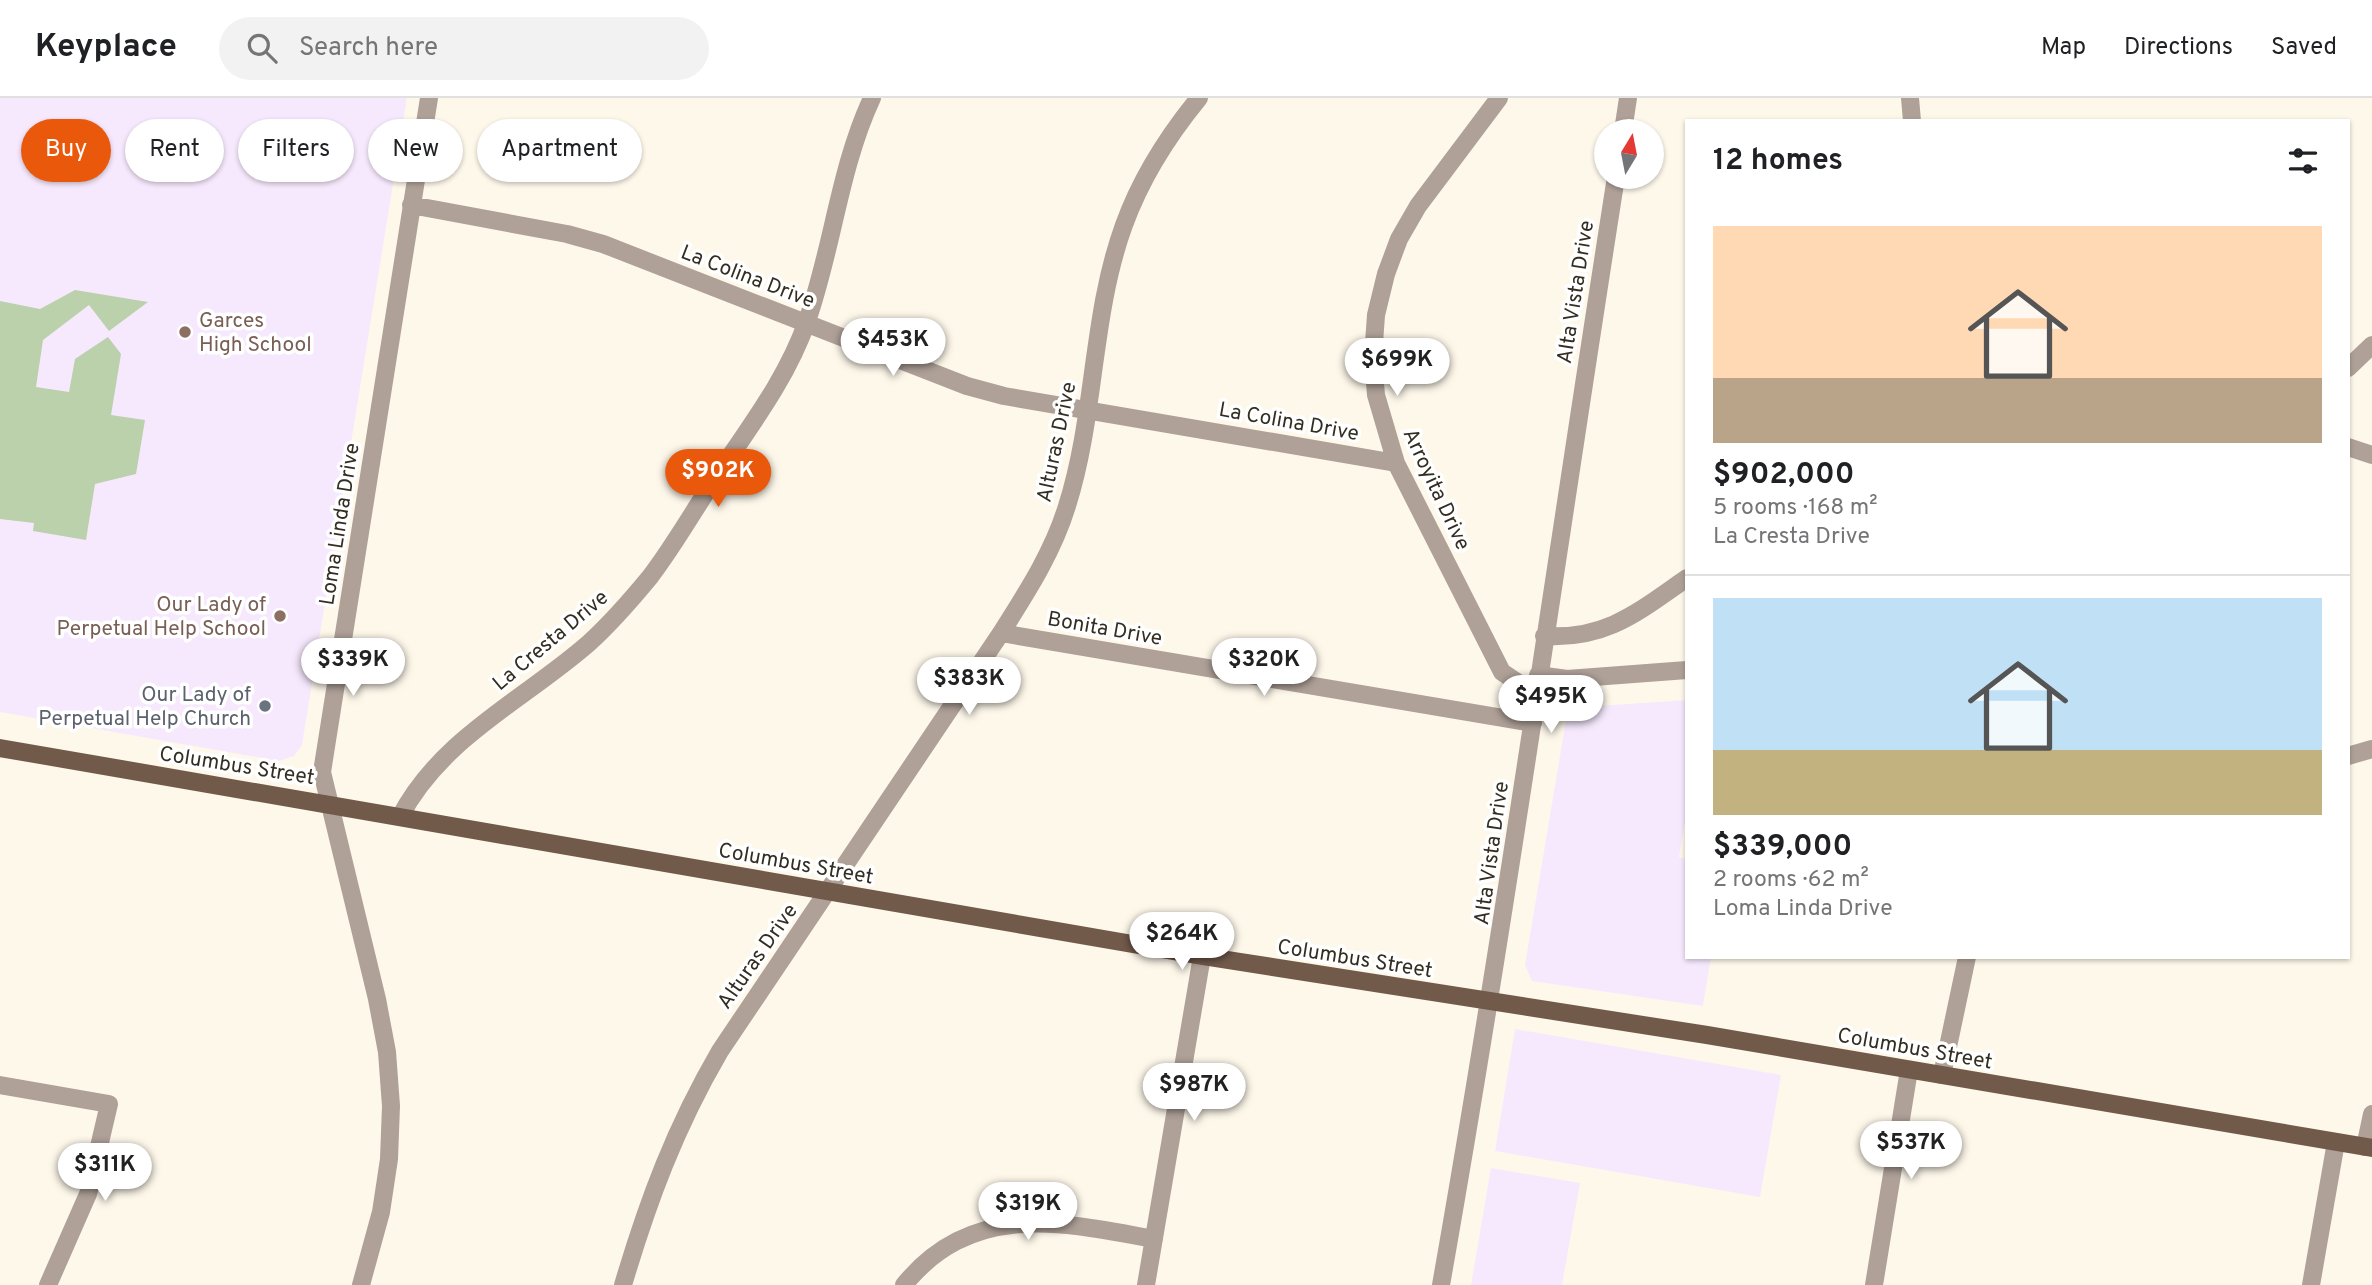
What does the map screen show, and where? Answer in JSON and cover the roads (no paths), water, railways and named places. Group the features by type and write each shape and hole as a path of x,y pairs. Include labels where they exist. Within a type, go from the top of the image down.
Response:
{"main road":[{"name":"Columbus Street","path":"0,748 1202,956 1707,1035 2368,1148"}],"street":[{"name":"Loma Linda Drive","path":"361,1285 381,1212 389,1159 390,1092 377,999 356,923 322,772 429,98"},
{"name":"La Cresta Drive","path":"400,817 416,786 443,756 587,643 651,575 773,392 807,323 821,278 839,188 872,98"},
{"name":"Alturas Drive","path":"623,1285 645,1210 667,1151 694,1095 727,1041 830,892 1001,633 1038,575 1055,541 1077,470 1113,263 1123,227 1139,186 1161,148 1199,98"},
{"name":"Arroyita Drive","path":"1499,98 1418,206 1399,239 1386,274 1376,315 1373,358 1376,395 1396,463 1502,672 1536,695"},
{"path":"1625,119 1628,98"},
{"path":"1910,98 1912,119"},
{"name":"Alta Vista Drive","path":"1441,1285 1490,1003 1614,189"},
{"name":"La Colina Drive","path":"411,205 591,241 967,386 1087,410 1396,463"},
{"path":"2350,366 2372,345"},
{"path":"2350,448 2372,455"},
{"path":"1544,636 1574,638 1621,624 1685,579"},
{"name":"Bonita Drive","path":"1001,633 1533,723"},
{"path":"1538,675 1567,679 1685,670"},
{"path":"2350,755 2372,749"},
{"path":"1146,1285 1202,956"},
{"path":"1942,1076 1968,959"},
{"path":"1874,1285 1909,1070"},
{"path":"0,1085 109,1104 88,1194 48,1285"},
{"path":"2368,1148 2372,1114"},
{"path":"2311,1285 2336,1142"},
{"path":"904,1285 930,1259 957,1242 1013,1224 1041,1221 1072,1224 1154,1238"}],"place":[{"name":"Garces High School","path":"185,332"},
{"name":"Our Lady of Perpetual Help School","path":"280,616"},
{"name":"Our Lady of Perpetual Help Church","path":"265,706"}]}
